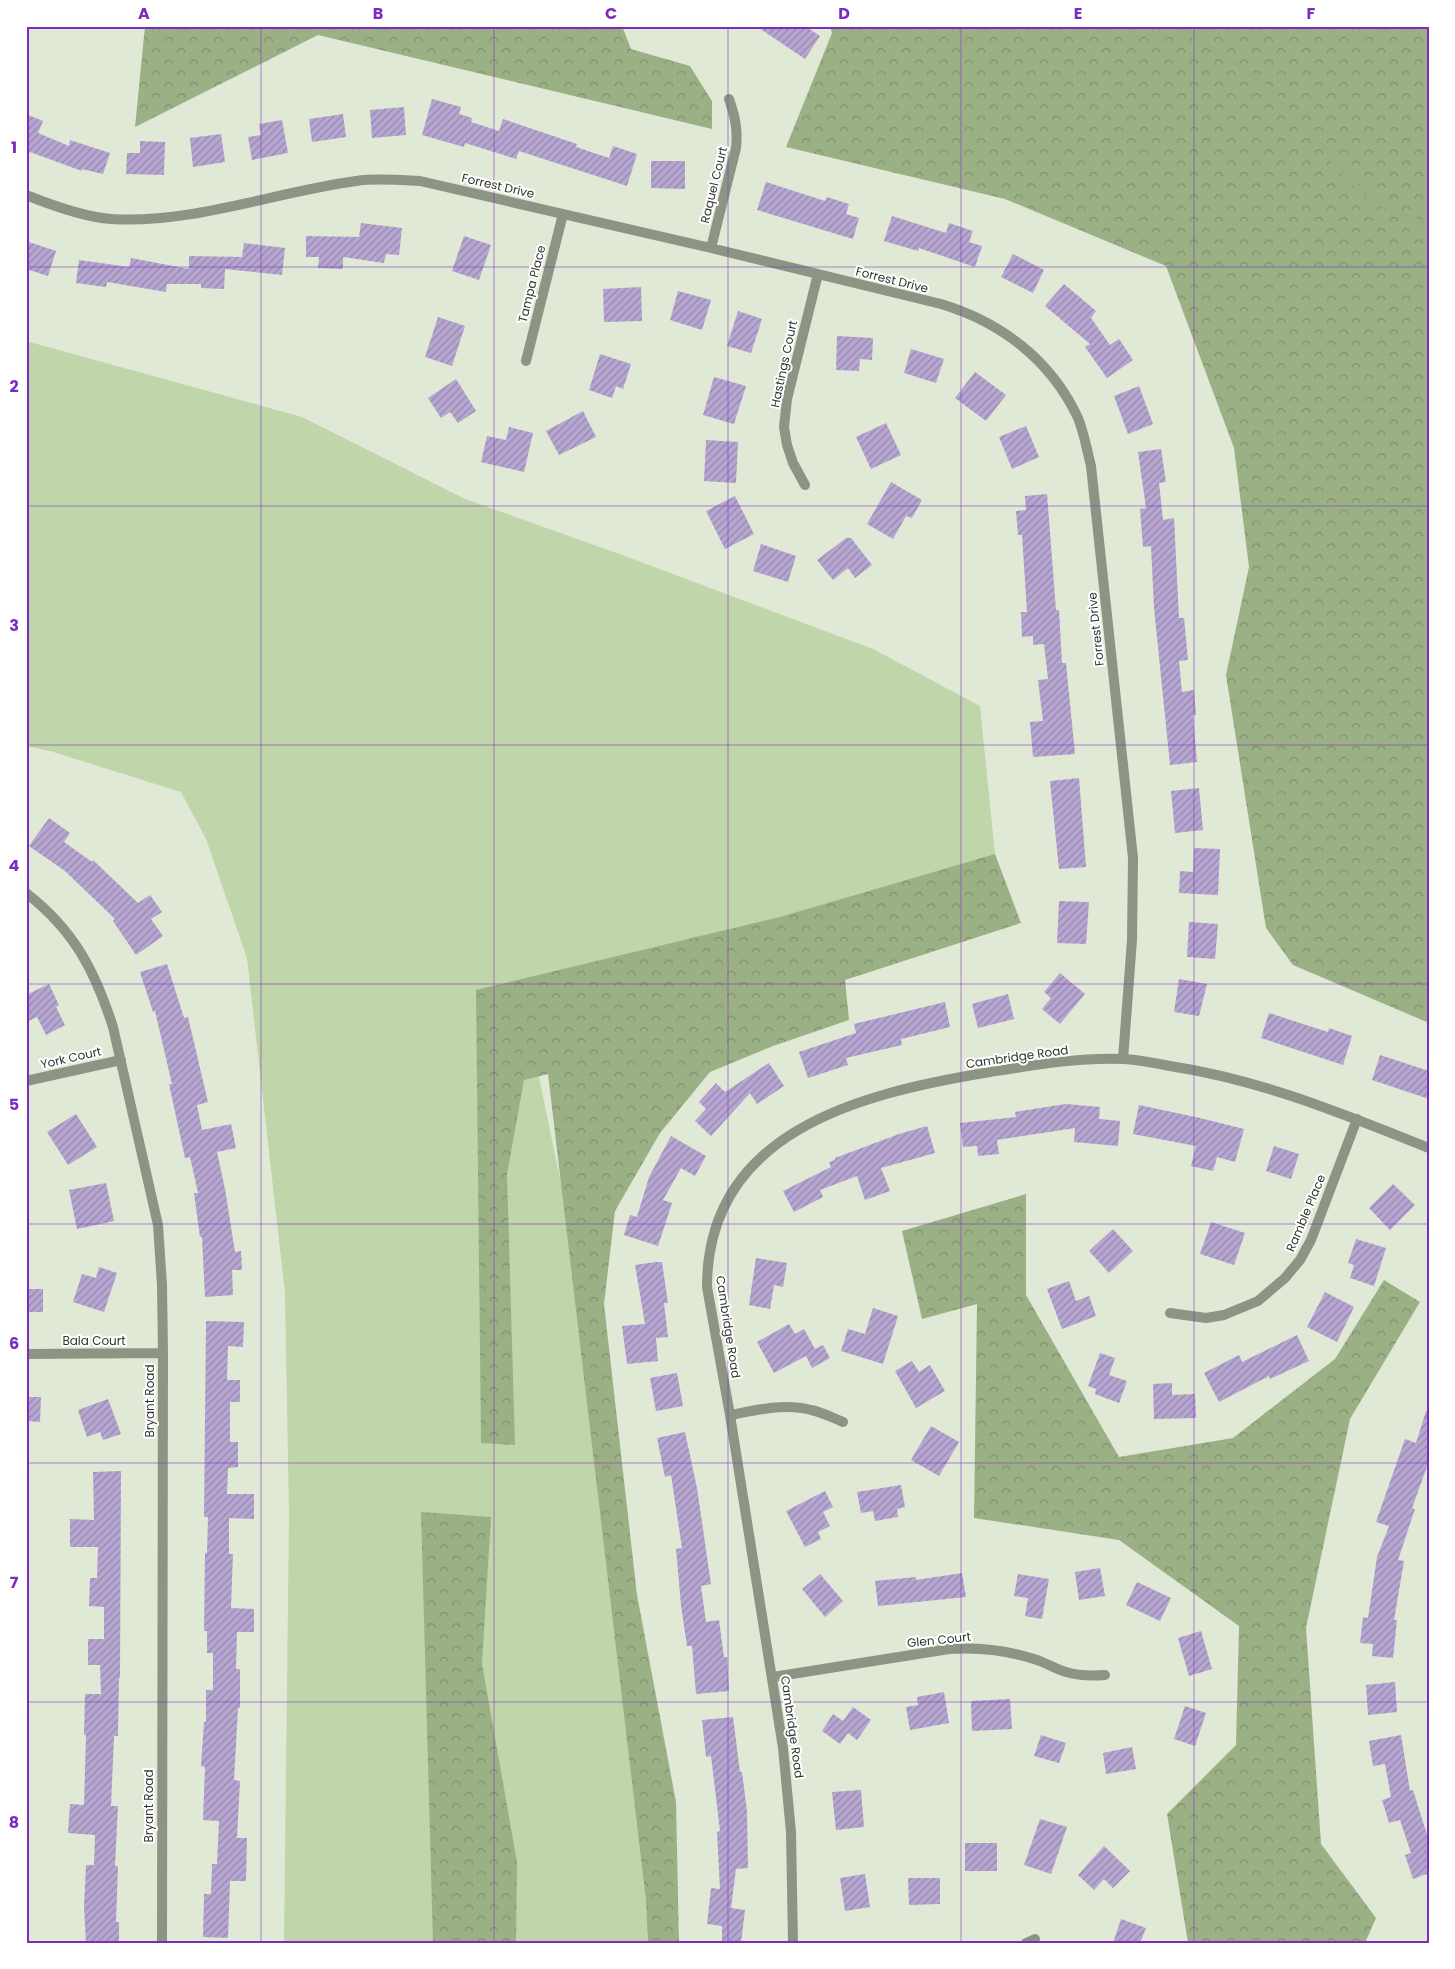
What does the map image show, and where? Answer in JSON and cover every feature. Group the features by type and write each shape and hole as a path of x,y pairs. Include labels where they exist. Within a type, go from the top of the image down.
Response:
{"street":[{"name":"Raquel Court","path":"711,248 738,133 729,99"},
{"name":"Forrest Drive","path":"26,195 46,203 94,216 129,219 190,213 357,181 400,180 441,185 711,248 959,310 1001,330 1018,342 1046,368 1069,402 1078,420 1091,466 1134,858 1133,923 1123,1059"},
{"name":"Tampa Place","path":"526,361 563,214"},
{"name":"Hastings Court","path":"805,485 793,463 784,427 787,399 818,274"},
{"name":"Bryant Road","path":"26,893 57,919 83,953 106,1002 158,1225 162,1285 163,1353 162,1943"},
{"name":"Cambridge Road","path":"793,1943 791,1824 784,1757 773,1677 707,1287 707,1266 716,1224 742,1178 764,1153 781,1140 820,1118 901,1089 1040,1064 1123,1059 1188,1068 1230,1077 1300,1098 1429,1148"},
{"name":"York Court","path":"26,1081 121,1060"},
{"name":"Ramble Place","path":"1170,1313 1206,1318 1224,1315 1258,1301 1285,1278 1300,1260 1311,1240 1357,1119"},
{"name":"Bala Court","path":"26,1354 163,1353"},
{"path":"730,1415 794,1407 812,1410 843,1422"},
{"name":"Glen Court","path":"773,1677 949,1649 970,1648 1002,1651 1019,1655 1035,1659 1066,1672 1085,1676 1104,1675"}],"green space":[{"path":"145,26 622,26 631,49 690,66 712,101 712,129 318,35 135,127"},
{"path":"830,26 1429,26 1429,1023 1293,965 1266,928 1226,675 1249,567 1234,448 1166,266 1005,199 786,147 832,33"},
{"path":"26,341 302,417 465,499 622,555 873,649 980,706 995,854 532,1044 562,1188 646,1901 648,1943 284,1943 289,1515 285,1293 247,958 206,839 181,792 50,751 26,746"},
{"path":"995,854 1021,923 845,980 849,1020 773,1046 710,1072 660,1133 615,1211 604,1304 637,1595 676,1802 679,1943 648,1943 646,1901 548,1074 524,1080 507,1174 515,1445 481,1443 476,990 780,917"},
{"path":"1026,1194 1026,1295 1119,1457 1233,1438 1335,1359 1384,1280 1420,1302 1350,1419 1306,1628 1321,1844 1376,1918 1365,1943 1188,1943 1167,1814 1236,1745 1239,1626 1119,1540 974,1518 977,1304 922,1319 902,1231"},
{"path":"421,1512 491,1517 482,1664 517,1862 516,1943 433,1943"}],"building":[{"path":"756,26 805,26 820,36 805,59"},
{"path":"432,99 461,107 459,114 472,118 471,122 499,131 503,119 577,144 576,147 609,158 613,146 637,154 627,186 519,151 516,159 465,143 464,147 422,135"},
{"path":"404,107 406,135 372,138 370,110"},
{"path":"26,114 43,121 38,133 69,146 70,140 110,153 103,174 82,169 82,171 30,152 26,160"},
{"path":"343,114 346,137 312,142 309,119"},
{"path":"282,120 288,153 252,160 248,137 261,135 259,124"},
{"path":"221,134 225,162 193,167 190,138"},
{"path":"140,141 165,142 164,175 126,174 127,153 140,153"},
{"path":"651,161 685,161 685,189 651,188"},
{"path":"766,182 825,201 827,197 849,204 846,214 859,218 853,239 757,210"},
{"path":"892,216 946,233 949,223 973,231 969,242 982,246 975,267 919,248 918,251 884,241"},
{"path":"361,223 402,228 399,255 386,254 384,263 343,257 343,269 318,268 319,257 306,257 306,236 359,237"},
{"path":"464,236 491,245 479,280 452,271"},
{"path":"26,241 56,251 48,276 26,269"},
{"path":"244,243 285,248 282,275 225,269 224,289 201,288 201,284 167,284 166,292 107,282 106,287 76,283 79,260 129,267 131,258 189,269 189,256 242,257"},
{"path":"1013,254 1044,270 1033,293 1001,277"},
{"path":"1064,284 1096,311 1091,318 1110,345 1119,339 1133,360 1107,378 1085,347 1090,344 1045,306"},
{"path":"641,287 642,321 604,322 603,289"},
{"path":"678,291 711,300 702,330 670,320"},
{"path":"738,311 762,319 751,353 727,346"},
{"path":"438,317 465,326 452,366 425,357"},
{"path":"837,336 873,338 872,360 860,359 859,371 836,370"},
{"path":"911,349 944,359 936,383 904,373"},
{"path":"600,354 631,364 623,389 616,386 612,398 589,390"},
{"path":"975,372 1006,395 986,421 955,398"},
{"path":"714,377 746,386 734,424 703,415"},
{"path":"456,379 476,411 458,423 450,412 441,418 428,398"},
{"path":"1139,386 1153,424 1128,434 1114,396"},
{"path":"583,411 596,437 559,455 546,431"},
{"path":"886,423 901,455 871,469 856,437"},
{"path":"1026,426 1039,457 1012,469 999,437"},
{"path":"509,427 533,433 524,472 481,462 487,436 506,440"},
{"path":"706,440 738,442 736,483 704,481"},
{"path":"1161,449 1166,482 1159,483 1163,520 1174,518 1179,618 1184,618 1188,660 1179,661 1182,692 1194,690 1196,715 1193,715 1197,762 1170,765 1154,608 1151,546 1143,547 1140,509 1146,508 1138,452"},
{"path":"891,482 922,500 912,518 906,516 893,539 867,524"},
{"path":"1047,494 1056,610 1059,610 1062,663 1066,663 1075,754 1033,757 1030,722 1043,721 1038,680 1048,679 1044,644 1033,645 1033,636 1022,637 1021,612 1027,612 1022,535 1018,535 1016,511 1026,510 1025,496"},
{"path":"735,496 754,534 725,549 706,511"},
{"path":"846,538 851,538 872,565 855,578 848,568 833,580 817,560"},
{"path":"761,544 796,556 788,582 753,571"},
{"path":"1079,778 1086,867 1059,869 1050,781"},
{"path":"1199,788 1203,830 1175,833 1171,791"},
{"path":"49,818 70,833 64,842 92,862 93,860 138,903 150,895 162,912 151,919 163,936 136,955 113,921 115,919 65,871 29,846"},
{"path":"1194,848 1220,849 1218,895 1179,893 1180,871 1193,872"},
{"path":"1059,901 1089,902 1086,944 1057,943"},
{"path":"1189,922 1218,924 1215,959 1187,957"},
{"path":"167,964 184,1018 188,1017 208,1102 197,1105 202,1130 231,1124 236,1148 217,1152 235,1252 241,1251 242,1270 232,1270 233,1295 205,1297 202,1237 200,1237 194,1193 198,1193 190,1157 185,1158 169,1084 172,1084 155,1011 153,1012 140,972"},
{"path":"1060,973 1085,994 1060,1024 1042,1009 1051,998 1044,992"},
{"path":"1179,979 1207,984 1199,1016 1174,1012"},
{"path":"49,984 59,1005 56,1007 65,1025 46,1035 37,1017 26,1022 26,995"},
{"path":"1008,994 1014,1019 978,1028 972,1004"},
{"path":"945,1002 950,1027 901,1039 902,1045 846,1058 848,1065 808,1078 799,1052 856,1033 854,1024"},
{"path":"1269,1013 1328,1032 1329,1028 1352,1036 1343,1065 1261,1038"},
{"path":"1380,1055 1429,1071 1429,1099 1372,1080"},
{"path":"769,1063 784,1086 757,1104 750,1093 711,1136 695,1121 706,1109 699,1102 716,1083 725,1092"},
{"path":"1066,1104 1100,1107 1099,1119 1120,1121 1118,1146 1074,1142 1075,1128 997,1140 999,1154 978,1156 977,1146 963,1147 960,1123 1016,1117 1015,1112"},
{"path":"1139,1105 1244,1129 1235,1162 1217,1157 1213,1171 1191,1166 1196,1146 1133,1134"},
{"path":"76,1114 97,1147 68,1165 47,1132"},
{"path":"927,1126 935,1153 881,1168 890,1191 865,1200 857,1176 820,1190 823,1197 794,1212 783,1191 831,1167 829,1162 835,1160 835,1158 899,1134"},
{"path":"671,1136 706,1156 695,1176 681,1168 663,1200 672,1203 658,1246 624,1235 630,1215 637,1217 649,1177"},
{"path":"1274,1146 1299,1154 1291,1179 1266,1171"},
{"path":"106,1183 114,1221 77,1229 69,1190"},
{"path":"1393,1184 1415,1205 1390,1230 1369,1208"},
{"path":"1211,1222 1245,1233 1234,1265 1200,1254"},
{"path":"1113,1229 1133,1251 1109,1273 1089,1251"},
{"path":"1356,1239 1386,1248 1374,1286 1350,1278 1354,1265 1348,1263"},
{"path":"756,1258 787,1263 783,1287 774,1285 770,1309 749,1305"},
{"path":"662,1262 668,1303 664,1303 668,1337 656,1338 658,1361 627,1364 622,1326 645,1324 635,1265"},
{"path":"99,1267 117,1273 104,1312 73,1302 82,1274 96,1278"},
{"path":"1069,1281 1076,1301 1089,1296 1096,1316 1062,1329 1047,1289"},
{"path":"26,1289 43,1289 43,1312 26,1312"},
{"path":"1325,1292 1354,1307 1337,1342 1307,1327"},
{"path":"873,1308 898,1316 883,1364 841,1351 848,1329 865,1334"},
{"path":"206,1321 244,1322 243,1347 228,1346 227,1380 240,1380 240,1402 230,1402 230,1442 238,1442 238,1467 228,1468 227,1494 254,1494 254,1519 229,1518 229,1554 233,1554 231,1608 254,1609 254,1632 237,1632 236,1669 240,1669 240,1708 238,1708 234,1780 240,1781 237,1838 247,1838 246,1881 230,1881 228,1938 203,1937 204,1894 211,1894 212,1864 217,1864 219,1821 203,1820 205,1767 201,1766 204,1722 206,1722 206,1690 213,1690 213,1653 207,1653 207,1631 204,1631 205,1553 207,1553 208,1517 204,1517"},
{"path":"789,1324 795,1334 804,1329 815,1349 823,1345 830,1358 812,1368 806,1356 774,1373 757,1342"},
{"path":"1297,1335 1309,1361 1270,1379 1269,1376 1219,1402 1204,1373 1239,1355 1242,1362"},
{"path":"1100,1353 1115,1358 1109,1375 1127,1381 1119,1403 1095,1394 1096,1389 1088,1386"},
{"path":"912,1361 919,1372 930,1365 945,1391 916,1408 895,1371"},
{"path":"677,1373 683,1406 656,1411 650,1378"},
{"path":"1172,1383 1172,1395 1195,1394 1196,1418 1154,1419 1153,1384"},
{"path":"26,1397 41,1397 40,1422 26,1421"},
{"path":"108,1399 121,1434 103,1440 100,1432 87,1437 78,1410"},
{"path":"1426,1411 1429,1411 1429,1461 1412,1508 1415,1509 1398,1560 1404,1561 1394,1620 1397,1620 1393,1658 1372,1656 1373,1644 1360,1643 1363,1617 1368,1618 1377,1557 1389,1526 1376,1522 1405,1439 1416,1443"},
{"path":"931,1426 959,1442 939,1476 911,1460"},
{"path":"685,1432 697,1488 711,1584 701,1586 706,1622 719,1620 724,1657 727,1657 729,1691 696,1694 692,1646 687,1646 676,1549 682,1548 671,1475 665,1477 657,1438"},
{"path":"121,1471 120,1678 118,1736 114,1736 111,1806 118,1806 115,1866 118,1866 116,1922 119,1922 119,1943 86,1943 84,1907 86,1865 94,1865 95,1835 68,1833 70,1804 84,1805 85,1694 101,1694 100,1665 88,1665 88,1639 104,1639 104,1607 89,1606 90,1578 97,1578 98,1547 70,1547 70,1519 94,1520 93,1472"},
{"path":"901,1485 905,1507 897,1509 898,1517 875,1521 873,1511 861,1513 857,1492"},
{"path":"825,1491 833,1507 823,1512 830,1526 818,1532 821,1539 805,1547 786,1511"},
{"path":"1100,1568 1105,1596 1079,1600 1075,1572"},
{"path":"962,1573 966,1597 878,1606 875,1581 916,1577 916,1580"},
{"path":"820,1574 843,1601 825,1617 802,1589"},
{"path":"1018,1574 1049,1579 1042,1619 1025,1616 1028,1598 1014,1596"},
{"path":"1137,1582 1171,1598 1160,1621 1126,1605"},
{"path":"1201,1631 1212,1669 1189,1676 1178,1638"},
{"path":"1395,1682 1397,1712 1368,1715 1366,1685"},
{"path":"944,1692 949,1723 910,1730 906,1707 918,1705 917,1697"},
{"path":"1010,1699 1012,1729 972,1731 971,1701"},
{"path":"1185,1706 1206,1713 1195,1746 1174,1739"},
{"path":"853,1707 871,1720 857,1740 848,1733 840,1744 822,1731 833,1714 843,1721"},
{"path":"733,1717 747,1811 748,1868 736,1869 731,1908 745,1910 741,1943 722,1943 722,1926 707,1924 711,1888 720,1889 717,1832 720,1831 711,1756 706,1757 702,1720"},
{"path":"1041,1735 1066,1743 1059,1763 1034,1756"},
{"path":"1401,1735 1410,1791 1413,1790 1429,1841 1429,1873 1413,1879 1405,1855 1411,1853 1400,1820 1389,1823 1382,1800 1391,1797 1385,1764 1373,1766 1369,1741"},
{"path":"1132,1747 1136,1769 1106,1774 1103,1753"},
{"path":"861,1790 864,1827 836,1830 832,1792"},
{"path":"1040,1819 1067,1827 1051,1874 1024,1865"},
{"path":"965,1843 997,1843 997,1871 965,1871"},
{"path":"1104,1846 1130,1871 1113,1888 1104,1879 1094,1890 1078,1875"},
{"path":"865,1874 870,1907 845,1911 840,1878"},
{"path":"908,1878 940,1878 940,1904 909,1905"},
{"path":"1121,1919 1146,1928 1140,1943 1113,1943"}],"waterway":[{"path":"1179,26 1261,82 1314,136 1344,174 1370,198 1398,213 1429,225"}]}
